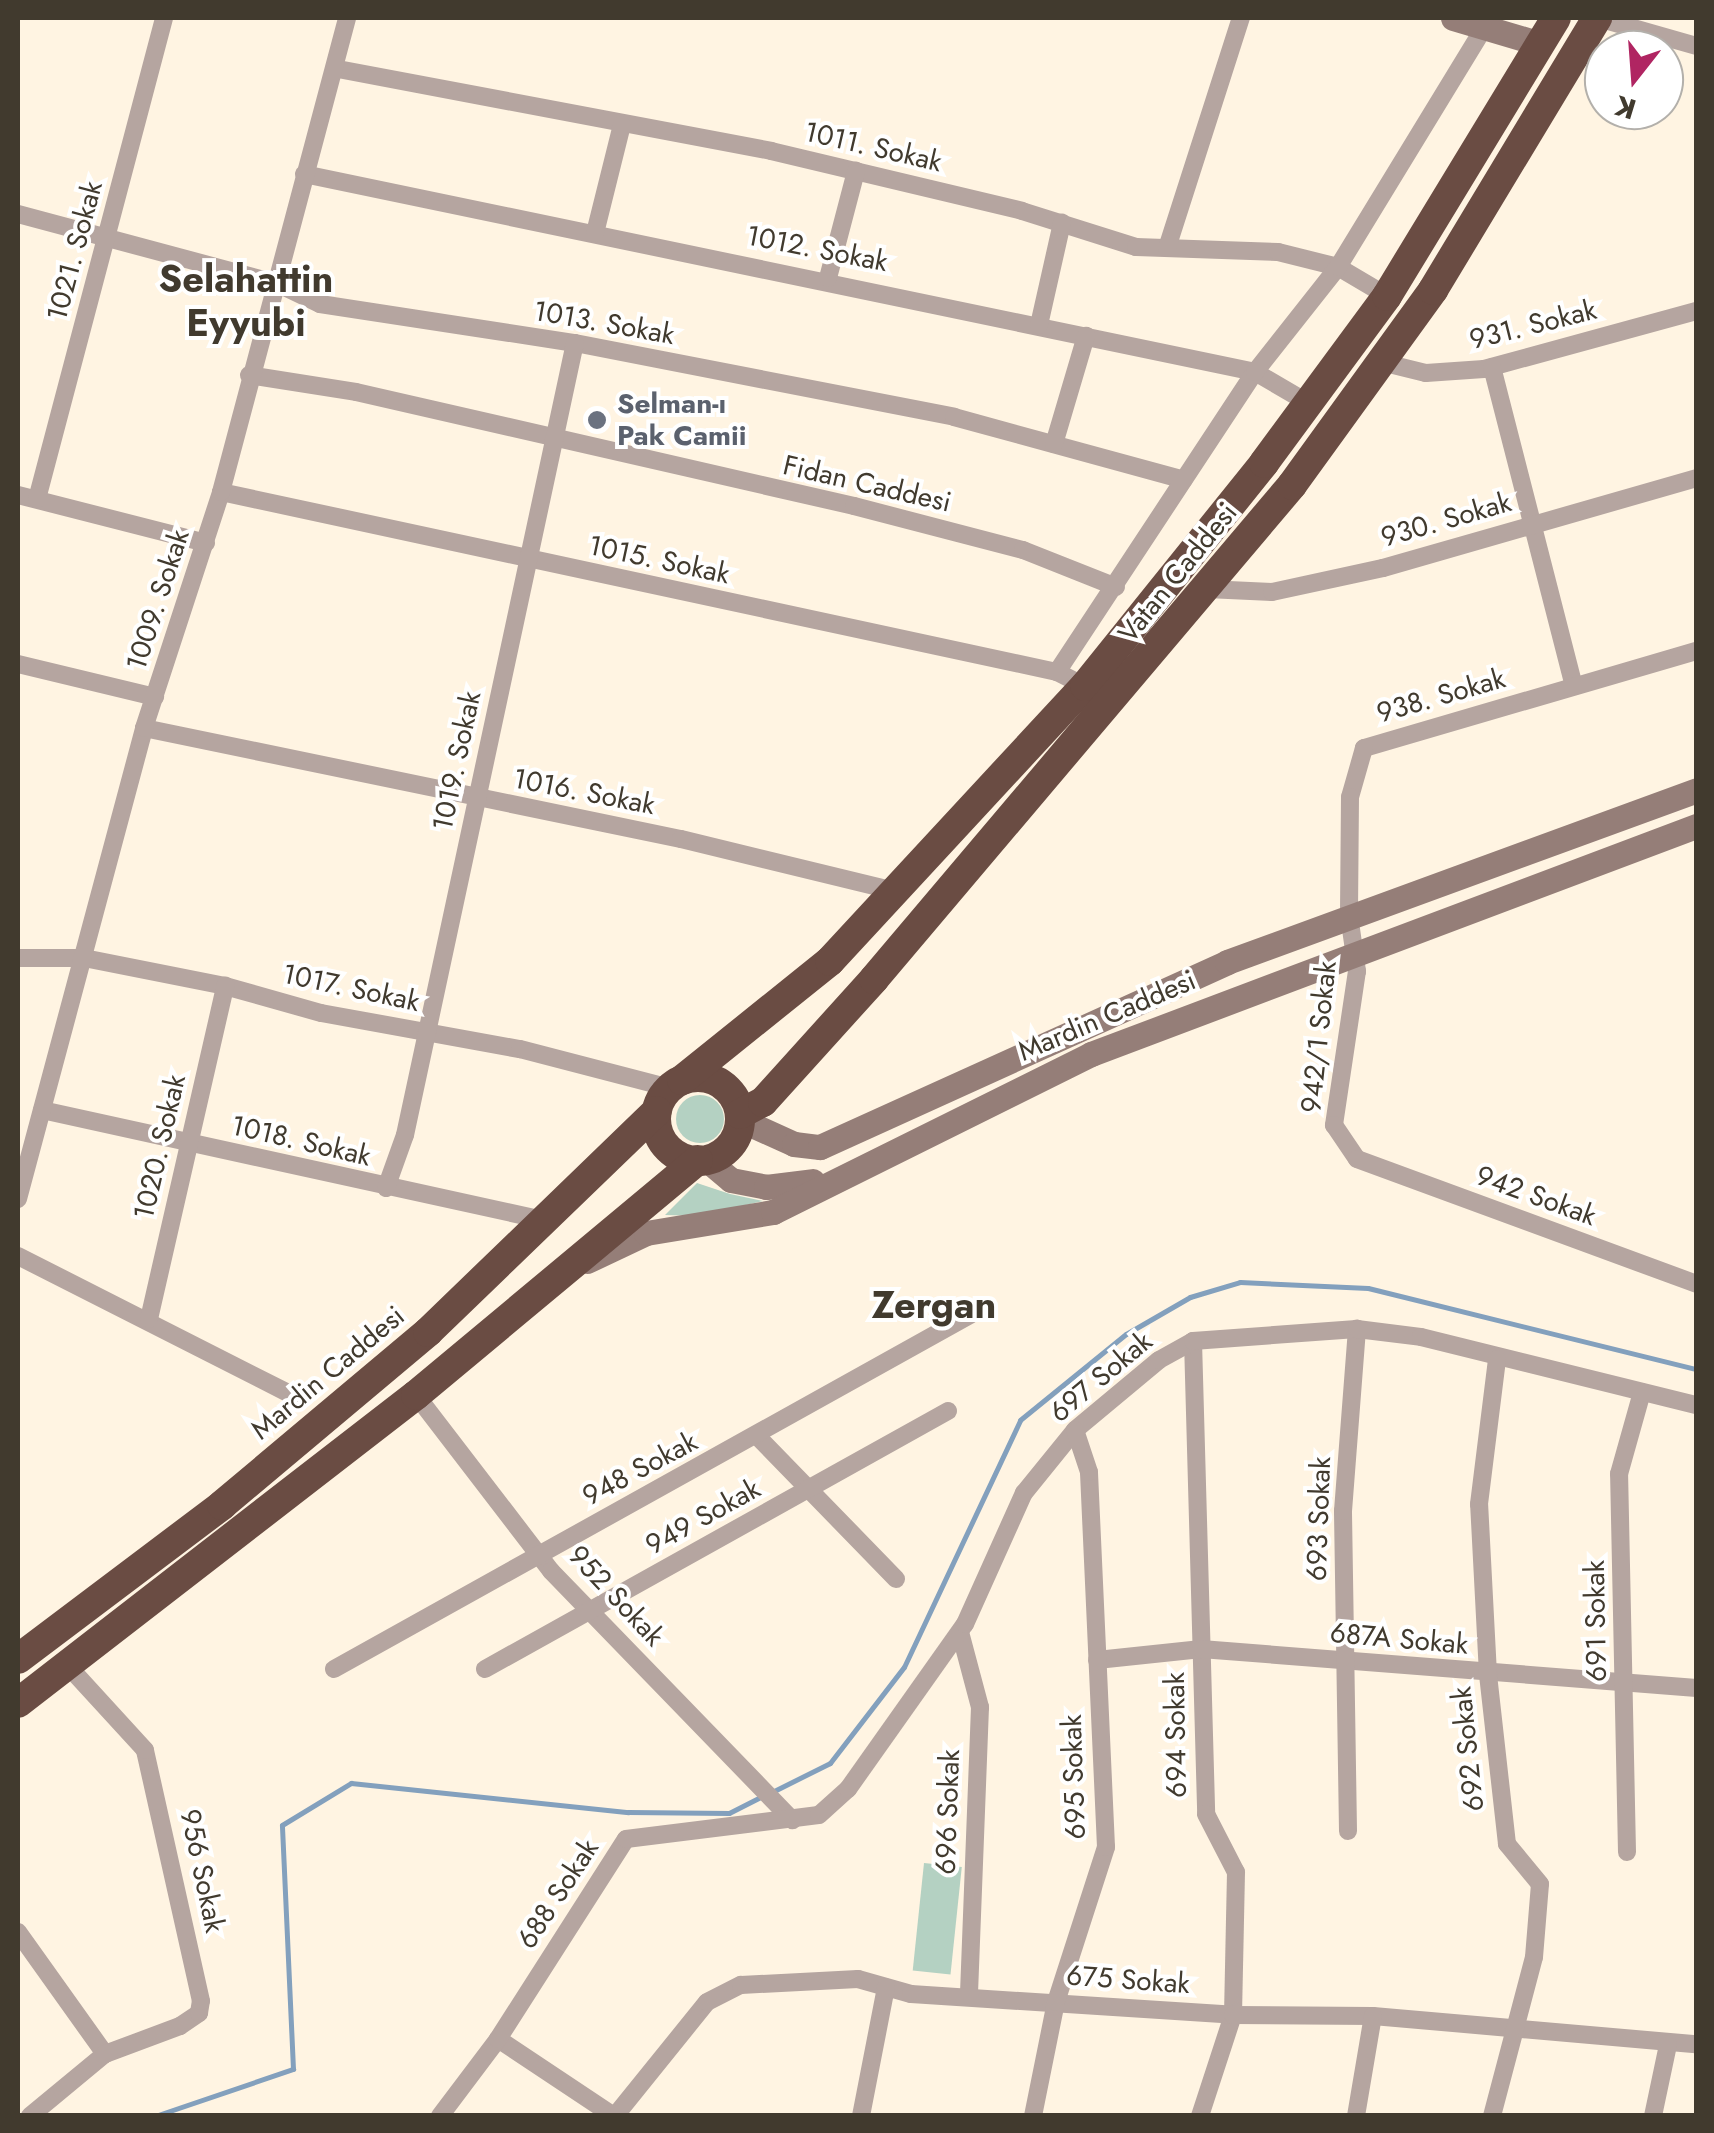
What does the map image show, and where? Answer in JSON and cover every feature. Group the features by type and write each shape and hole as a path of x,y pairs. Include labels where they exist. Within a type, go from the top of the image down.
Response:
{"highway":[{"name":"Vatan Caddesi","path":"740,1117 763,1102 874,980 1207,588 1433,290 1598,18"},
{"name":"Vatan Caddesi","path":"670,1093 830,960 1084,686 1310,404 1386,296 1548,31"},
{"name":"Mardin Caddesi","path":"18,1659 222,1506 549,1222 670,1093 721,1084 740,1117 731,1146 703,1160 551,1278 416,1394 18,1704"},
{"path":"670,1093 668,1148 703,1160"}],"main road":[{"path":"1454,18 1548,31"},
{"name":"Mardin Caddesi","path":"740,1117 794,1144 820,1147 1100,1017 1349,914 1696,790"},
{"name":"Mardin Caddesi","path":"551,1278 646,1234 773,1212 839,1174 1091,1054 1696,826"},
{"path":"703,1160 730,1180 766,1188 839,1174"}],"street":[{"name":"1021. Sokak","path":"37,499 164,18"},
{"name":"1009. Sokak","path":"18,1199 144,728 221,492 304,174 338,69 347,18"},
{"path":"1167,248 1241,18"},
{"path":"1598,18 1696,46"},
{"path":"1056,672 1116,588 1255,372 1338,267 1488,21"},
{"name":"1011. Sokak","path":"338,69 856,171 1062,222 1136,247 1278,252 1338,267 1386,296"},
{"path":"595,233 622,125"},
{"path":"828,278 856,171"},
{"name":"1012. Sokak","path":"304,174 828,278 1255,372 1310,404"},
{"name":"1013. Sokak","path":"18,214 276,283 320,304 575,343 954,417 1184,480"},
{"path":"1039,325 1062,222"},
{"name":"931. Sokak","path":"1381,362 1426,373 1492,367 1696,311"},
{"path":"1054,444 1086,336"},
{"name":"1019. Sokak","path":"386,1188 426,1033 575,343"},
{"path":"1492,367 1574,686"},
{"name":"Fidan Caddesi","path":"249,375 555,438 1024,550 1116,588"},
{"name":"930. Sokak","path":"1207,588 1272,592 1382,568 1696,478"},
{"name":"1015. Sokak","path":"221,492 525,561 1056,672 1084,686"},
{"path":"18,494 206,544"},
{"name":"938. Sokak","path":"1349,914 1350,797 1364,748 1696,651"},
{"path":"18,664 155,698"},
{"name":"1016. Sokak","path":"144,728 681,839 894,890"},
{"name":"942/1 Sokak","path":"1349,914 1356,952 1334,1125 1357,1159"},
{"name":"1017. Sokak","path":"18,958 84,958 224,986 670,1093"},
{"name":"1020. Sokak","path":"149,1319 224,986"},
{"name":"1018. Sokak","path":"42,1110 549,1222"},
{"name":"942 Sokak","path":"1357,1159 1696,1284"},
{"path":"18,1256 149,1319 292,1395"},
{"name":"948 Sokak","path":"334,1669 758,1438 970,1315"},
{"name":"697 Sokak","path":"792,1820 819,1815 848,1789 960,1632 1024,1493 1075,1430 1159,1360 1194,1341 1357,1329 1421,1337 1497,1359 1696,1405"},
{"name":"693 Sokak","path":"1348,1832 1344,1511 1357,1329"},
{"name":"694 Sokak","path":"1194,1341 1206,1814 1236,1872 1233,2016 1200,2116"},
{"name":"692 Sokak","path":"1492,2116 1512,2026 1534,1957 1540,1884 1506,1844 1488,1674 1479,1504 1497,1359"},
{"name":"691 Sokak","path":"1627,1852 1618,1474 1642,1392"},
{"name":"952 Sokak","path":"416,1394 540,1554 792,1820"},
{"name":"949 Sokak","path":"485,1669 948,1411"},
{"name":"695 Sokak","path":"1033,2116 1056,2002 1106,1847 1089,1472 1075,1430"},
{"path":"758,1438 896,1579"},
{"name":"696 Sokak","path":"960,1632 980,1708 969,1997"},
{"name":"687A Sokak","path":"1096,1660 1202,1649 1696,1688"},
{"name":"956 Sokak","path":"69,1667 145,1750 201,2001 200,2013 180,2026 105,2054"},
{"name":"688 Sokak","path":"440,2116 498,2039 626,1839 792,1820"},
{"path":"18,1932 105,2054 30,2116"},
{"name":"675 Sokak","path":"614,2116 707,2002 740,1985 858,1979 886,1987 969,1997 1233,2016 1373,2016 1512,2026 1668,2045 1696,2044"},
{"path":"861,2116 886,1987"},
{"path":"1356,2116 1373,2016"},
{"path":"498,2039 614,2116"},
{"path":"1653,2116 1668,2045"}],"green space":[{"path":"700,1095 717,1102 724,1119 717,1136 700,1143 683,1136 676,1119 683,1102"},
{"path":"697,1183 763,1201 699,1216 665,1215"},
{"path":"924,1863 962,1867 951,1974 913,1970"}],"waterway":[{"path":"772,1792 830,1763 904,1667 1020,1420 1126,1334 1190,1297 1240,1282 1368,1288 1696,1369"},
{"path":"155,2116 293,2069 282,1825 351,1783 628,1812 729,1813 762,1796"}],"place":[{"name":"Selman-ı Pak Camii","path":"597,420"}],"district":[{"name":"Selahattin Eyyubi","path":"246,301"},
{"name":"Zergan","path":"934,1305"}]}
